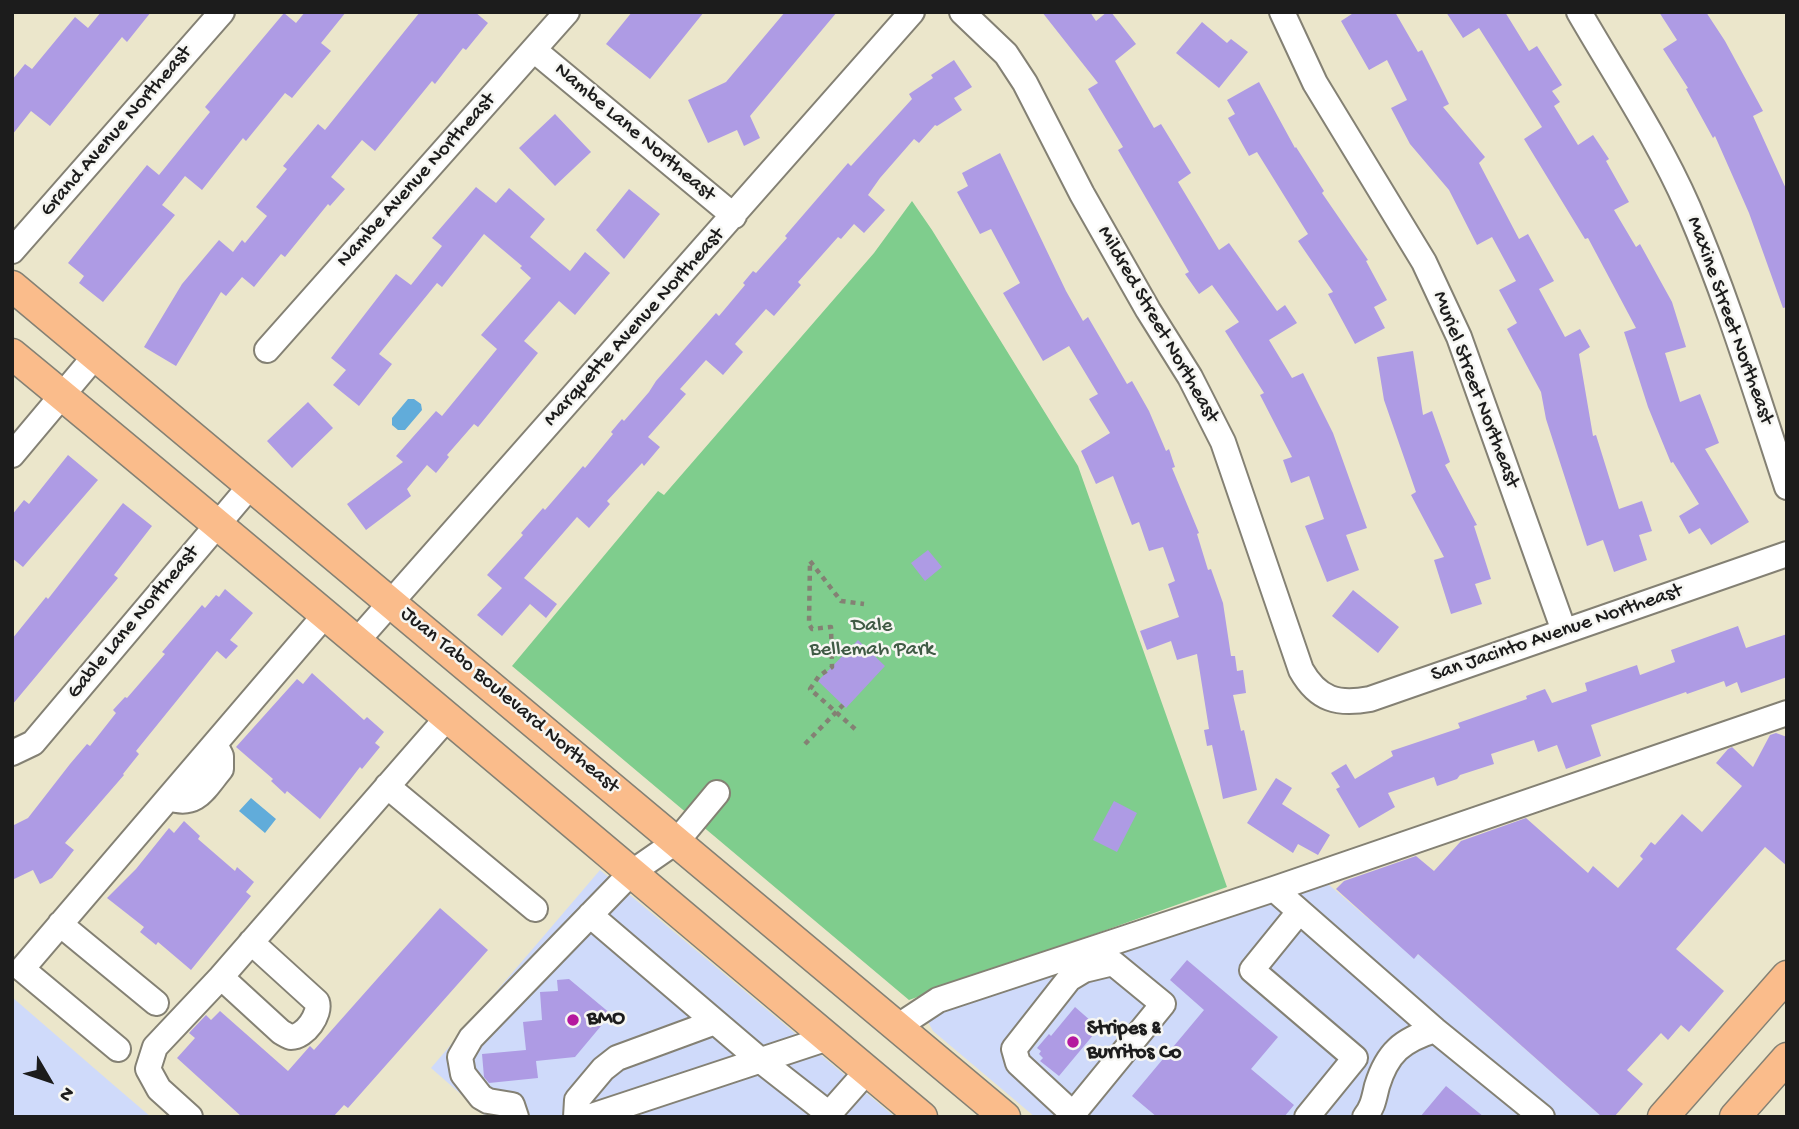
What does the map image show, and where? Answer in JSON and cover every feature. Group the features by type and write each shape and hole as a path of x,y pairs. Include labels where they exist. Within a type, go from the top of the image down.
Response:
{"main road":[{"name":"Juan Tabo Boulevard Northeast","path":"12,286 1004,1117"},
{"path":"12,354 922,1117"},
{"path":"1663,1117 1787,976"},
{"path":"1735,1117 1787,1058"}],"street":[{"name":"Grand Avenue Northeast","path":"12,251 222,12"},
{"name":"Nambe Avenue Northeast","path":"267,350 567,12"},
{"name":"Marquette Avenue Northeast","path":"356,642 912,12"},
{"name":"Mildred Street Northeast","path":"962,12 1006,54 1025,83 1148,310 1191,377 1223,442 1301,670 1307,681 1326,697"},
{"name":"Muriel Street Northeast","path":"1282,12 1315,83 1424,262 1459,337 1563,631"},
{"name":"Maxine Street Northeast","path":"1579,12 1687,204 1721,288 1787,487"},
{"name":"Nambe Lane Northeast","path":"534,50 734,216"},
{"path":"12,455 96,355"},
{"name":"Gable Lane Northeast","path":"12,753 33,743 251,485"},
{"name":"San Jacinto Avenue Northeast","path":"1326,697 1350,702 1370,699 1787,554"},
{"path":"118,1049 22,969 325,615"},
{"path":"898,1027 938,1000 1274,890 1787,713"},
{"path":"190,1117 159,1089 148,1069 155,1046 221,977 447,718"},
{"path":"387,786 535,909"},
{"path":"516,1117 512,1105 488,1101 481,1097 463,1074 460,1057 471,1038 631,873 677,841 717,793"},
{"path":"1274,890 1435,1030 1542,1117"},
{"path":"1299,912 1252,970 1355,1058 1307,1117"},
{"path":"590,915 760,1060 830,1114 867,1071"},
{"path":"60,924 156,1003"},
{"path":"221,977 281,1032 290,1037 301,1034 317,1016 317,1002 251,942"},
{"path":"1113,964 1163,1004 1071,1115 1018,1063 1014,1049 1069,979 1084,970 1113,964"},
{"path":"576,1117 577,1100 603,1069 617,1058 715,1022"},
{"path":"1373,1114 1385,1064 1398,1048 1413,1037 1435,1030"},
{"path":"589,1117 828,1038"}],"path":[{"path":"855,729 810,689 820,676 832,667 831,627 812,629 809,624 810,561 841,601 864,604"},
{"path":"805,744 843,705"}],"shaded area":[{"path":"600,870 895,1117 487,1117 431,1068"},
{"path":"1321,878 1414,958 1418,954 1602,1117 1035,1117 933,1031 927,1020 933,1014"},
{"path":"12,997 109,1081 151,1117 12,1117"}],"green space":[{"name":"Dale Bellemah Park","path":"912,201 1078,466 1227,887 909,1000 512,666 658,491 664,495 874,253"}],"water":[{"path":"408,399 414,399 421,404 422,410 405,430 398,430 392,425 392,418"},
{"path":"251,798 276,819 265,833 239,811"}],"building":[{"path":"101,12 151,12 127,42 122,37 50,126 31,111 12,135 12,80 25,64 32,69 75,17 88,28"},
{"path":"305,12 346,12 321,43 331,51 292,98 285,93 246,141 243,138 202,190 185,176 162,205 175,215 103,302 79,283 84,276 68,263 147,165 159,175 210,112 205,107 284,13 296,23"},
{"path":"420,12 475,12 488,23 466,50 463,48 435,84 432,81 375,151 362,140 331,177 345,189 330,206 328,204 285,257 281,254 254,287 242,277 226,296 221,292 176,366 144,347 182,284 219,240 233,252 242,240 245,243 267,216 256,207 287,169 283,166 318,124 325,130"},
{"path":"632,12 704,12 650,79 606,44"},
{"path":"785,12 837,12 750,116 760,138 744,146 737,130 708,143 688,100 726,82"},
{"path":"1042,12 1090,12 1096,21 1111,12 1136,44 1115,61 1154,128 1161,124 1191,173 1178,182 1219,250 1229,243 1277,311 1285,305 1297,323 1269,340 1292,378 1303,373 1333,433 1367,528 1346,535 1359,570 1327,582 1305,526 1324,519 1309,476 1291,483 1283,460 1292,457 1260,395 1264,393 1225,331 1239,322 1212,285 1199,294 1185,274 1189,272 1118,150 1123,147 1088,89 1098,83"},
{"path":"1355,12 1395,12 1418,52 1422,50 1449,104 1443,107 1485,157 1479,163 1519,239 1528,234 1554,281 1539,289 1565,337 1580,329 1590,347 1579,354 1593,436 1596,435 1619,509 1642,501 1652,531 1639,535 1647,560 1614,572 1603,540 1587,546 1546,419 1541,392 1507,329 1517,323 1499,290 1516,281 1492,237 1477,245 1449,190 1410,144 1391,108 1407,100 1387,60 1369,70 1341,21"},
{"path":"1446,12 1505,12 1529,51 1537,46 1562,85 1552,91 1560,102 1554,106 1578,145 1593,135 1609,159 1606,161 1629,202 1614,210 1636,247 1640,244 1672,302 1686,347 1665,353 1680,402 1700,394 1719,443 1705,449 1749,522 1711,545 1700,528 1689,534 1679,516 1699,504 1673,462 1671,463 1648,407 1624,332 1636,328 1588,238 1585,239 1524,139 1542,127 1479,28 1463,38"},
{"path":"1659,12 1706,12 1763,111 1753,116 1787,191 1787,307 1783,308 1749,213 1715,136 1713,138 1686,89 1688,88 1663,49 1677,40"},
{"path":"1202,22 1227,43 1231,39 1248,52 1219,88 1176,53"},
{"path":"954,60 972,87 954,98 962,110 935,125 919,143 914,139 880,178 868,195 885,210 864,233 854,224 841,239 838,237 798,282 801,285 774,316 766,309 735,344 743,352 723,375 706,360 680,389 686,394 648,437 660,447 607,501 610,504 589,528 577,517 524,578 557,604 546,618 530,604 502,636 477,615 502,588 487,575 543,508 545,510 583,466 585,468 613,434 611,432 622,419 624,421 716,313 719,316 753,271 756,273 787,238 785,236 848,163 851,166 912,99 909,94"},
{"path":"1259,82 1295,148 1324,191 1322,193 1368,260 1366,261 1387,300 1374,307 1385,328 1355,344 1328,294 1333,292 1298,241 1308,234 1257,152 1249,156 1228,118 1235,114 1227,100"},
{"path":"555,114 591,152 555,186 519,148"},
{"path":"1000,153 1083,321 1088,317 1127,384 1132,381 1149,411 1166,451 1169,449 1175,467 1172,468 1199,533 1197,534 1208,570 1211,569 1223,603 1231,656 1235,656 1237,671 1243,670 1246,693 1233,695 1257,790 1223,799 1212,745 1207,746 1204,730 1209,729 1197,654 1177,660 1171,641 1147,650 1140,631 1179,617 1168,584 1175,581 1163,547 1149,551 1139,522 1132,525 1113,476 1096,484 1081,451 1110,433 1089,399 1098,394 1069,346 1043,361 1003,293 1020,283 991,229 980,234 957,192 968,186 962,173"},
{"path":"476,187 496,203 509,188 545,219 530,237 570,271 585,252 610,273 575,315 559,301 524,341 538,353 478,427 474,424 447,455 449,457 436,473 427,465 407,489 411,496 366,530 347,504 403,462 396,456 436,411 442,416 497,349 481,335 531,278 520,268 522,266 484,234 442,287 437,283 379,354 392,364 359,406 333,385 346,370 331,358 396,274 411,285 442,246 432,238"},
{"path":"629,189 660,214 624,259 596,230"},
{"path":"1413,351 1423,415 1432,411 1450,462 1445,465 1477,525 1474,526 1491,579 1475,584 1482,604 1451,614 1434,560 1444,557 1411,495 1416,492 1384,400 1377,357"},
{"path":"308,402 333,428 292,468 267,441"},
{"path":"68,455 98,480 23,567 12,558 12,515 24,500 29,504"},
{"path":"123,503 152,526 114,575 118,578 12,705 12,639 46,597 48,599"},
{"path":"928,550 942,567 925,581 911,563"},
{"path":"225,589 253,613 230,640 238,646 226,659 217,651 136,751 139,754 124,775 65,843 74,850 52,878 40,884 33,870 12,880 12,826 28,818 70,764 87,744 90,746 116,713 113,710 165,654 162,652 202,605 205,608"},
{"path":"1353,590 1399,627 1378,653 1332,616"},
{"path":"1738,626 1746,648 1787,634 1787,677 1741,693 1737,682 1726,687 1724,681 1591,725 1601,756 1566,769 1557,745 1538,752 1534,740 1491,754 1494,764 1460,775 1457,779 1437,786 1434,777 1388,793 1395,807 1359,828 1336,789 1340,787 1331,773 1346,764 1355,779 1393,756 1391,751 1460,728 1458,723 1527,699 1526,696 1545,689 1552,703 1587,691 1585,683 1637,665 1640,675 1675,662 1671,650"},
{"path":"858,640 885,666 846,708 818,681"},
{"path":"312,673 364,720 367,717 384,732 375,743 380,747 362,769 360,767 320,819 287,791 285,794 271,781 273,779 236,747 297,679 303,684"},
{"path":"1776,733 1787,737 1787,866 1765,847 1676,949 1724,991 1689,1032 1681,1025 1668,1040 1661,1033 1627,1070 1643,1084 1614,1117 1602,1117 1418,954 1414,959 1336,889 1344,881 1416,856 1434,871 1461,841 1526,818 1588,873 1593,866 1618,888 1643,859 1640,856 1651,842 1655,845 1682,814 1702,832 1742,786 1716,763 1728,749 1732,747 1753,767 1770,735"},
{"path":"1276,778 1292,788 1282,804 1330,835 1318,855 1298,844 1293,853 1247,823"},
{"path":"1114,801 1137,813 1117,852 1093,840"},
{"path":"184,821 200,836 198,839 235,871 237,867 254,882 246,892 251,896 191,970 158,942 156,945 140,932 144,927 107,898 136,869 169,828 174,833"},
{"path":"440,908 488,950 348,1108 344,1105 333,1117 242,1117 177,1058 195,1038 189,1033 206,1015 211,1020 220,1011 288,1071 310,1046 314,1050"},
{"path":"1187,960 1278,1037 1251,1069 1294,1105 1284,1117 1157,1117 1132,1096 1204,1010 1170,980"},
{"name":"BMO","path":"569,979 611,1014 575,1057 536,1061 538,1078 489,1083 484,1077 482,1054 526,1050 523,1022 542,1020 540,992 558,991 557,980"},
{"path":"1075,1007 1099,1028 1059,1076 1040,1061 1043,1058 1037,1048 1049,1034 1051,1036"},
{"path":"1446,1086 1484,1117 1420,1117"}],"place":[{"name":"BMO","path":"573,1020"},
{"name":"Stripes & Burritos Co","path":"1073,1042"}]}
